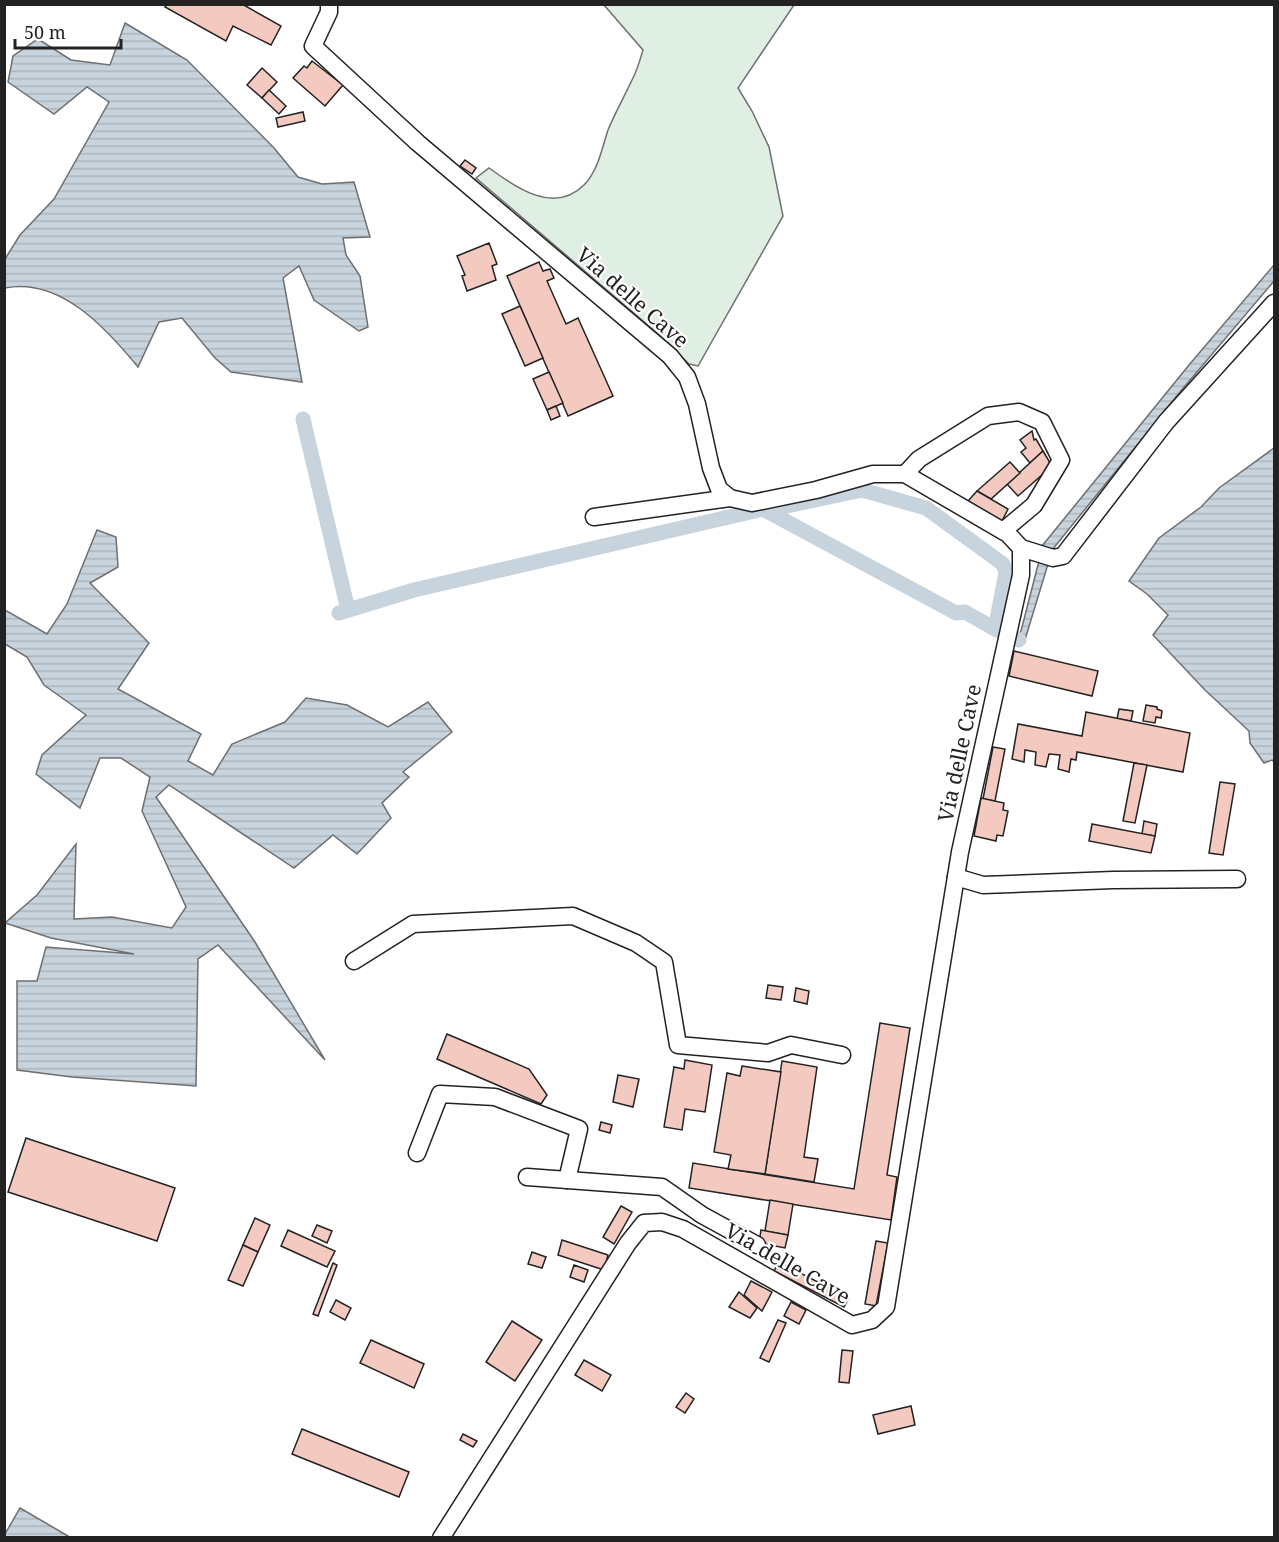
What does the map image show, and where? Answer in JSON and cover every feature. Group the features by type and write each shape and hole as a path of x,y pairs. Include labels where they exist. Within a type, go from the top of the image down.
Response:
{"street":[{"name":"Via delle Cave","path":"329,4 329,12 313,45 418,144 670,356 687,377 697,404 711,468 719,489 730,498"},
{"path":"594,517 730,498 752,503 816,490 873,474 905,474 1003,531 1021,548 1053,558 1063,556 1166,422 1275,303"},
{"path":"905,474 919,459 988,416 1019,412 1042,422 1061,460 1034,505 1003,531"},
{"name":"Via delle Cave","path":"441,1538 628,1243 644,1223 662,1222 683,1229 852,1325 872,1320 886,1307 956,877 1021,575 1021,548"},
{"path":"956,877 983,885 1113,880 1237,879"},
{"path":"354,961 413,924 573,916 636,943 664,962 678,1045 768,1053 791,1045 842,1055"},
{"path":"417,1153 440,1094 495,1097 579,1129 567,1180"},
{"path":"527,1177 662,1187 702,1215 757,1245"}],"green space":[{"path":"604,5 794,5 738,88 769,147 783,216 698,366 689,364 657,333 476,178 489,168 523,190 548,198 560,198 572,194 589,179 643,50"}],"shaded area":[{"path":"125,23 187,60 274,148 298,177 322,184 354,182 370,237 343,238 346,255 360,276 368,327 359,331 314,300 299,266 283,278 302,382 231,372 215,358 182,318 159,322 138,367 96,322 63,298 44,290 25,287 5,288 5,259 20,235 54,199 109,102 87,87 54,114 8,82 13,56 38,39 71,60 110,65"},
{"path":"1274,265 1274,281 1180,392 1052,550 1042,546 1189,365"},
{"path":"1274,448 1274,762 1272,760 1264,763 1250,743 1249,731 1205,690 1153,635 1168,615 1147,594 1129,581 1159,538 1201,507 1219,488"},
{"path":"97,530 116,537 118,567 90,583 149,643 118,689 201,734 188,761 213,775 232,744 285,722 306,698 347,705 388,727 428,702 452,732 403,772 409,777 382,803 391,818 357,854 333,835 294,868 169,785 156,797 255,942 325,1060 218,945 198,959 196,1086 72,1077 17,1070 17,981 37,981 46,947 134,954 51,938 5,923 37,895 76,844 74,919 112,917 172,928 186,907 142,811 150,777 121,758 100,758 80,808 36,774 42,755 86,715 44,685 27,657 5,644 5,610 47,634 67,604"},
{"path":"1039,561 1048,564 1024,643 1021,645 1016,643 1016,639 1021,631"},
{"path":"20,1508 68,1536 68,1537 5,1537"}],"building":[{"path":"167,4 242,4 281,26 271,45 233,26 226,41 165,7"},
{"path":"312,61 343,85 325,106 293,78 304,66 307,68"},
{"path":"262,68 277,82 262,98 247,85"},
{"path":"269,90 286,106 279,114 262,98"},
{"path":"303,112 305,121 278,127 276,118"},
{"path":"465,160 476,168 472,174 460,166"},
{"path":"489,243 497,264 492,266 496,280 467,291 462,276 465,275 457,256"},
{"path":"539,262 543,271 550,269 554,278 547,281 566,324 578,318 613,396 568,416 507,276"},
{"path":"520,306 543,358 525,366 502,314"},
{"path":"549,372 563,403 547,410 533,379"},
{"path":"556,406 560,416 551,420 547,410"},
{"path":"1032,431 1034,440 1036,439 1043,451 1030,463 1021,452 1026,448 1020,440"},
{"path":"1043,451 1052,466 1018,496 1007,484"},
{"path":"1010,462 1020,473 991,499 977,491"},
{"path":"977,491 1008,509 1002,521 968,501"},
{"path":"1014,651 1098,671 1092,696 1009,676"},
{"path":"1146,705 1157,707 1162,711 1161,718 1156,717 1155,723 1143,721"},
{"path":"1119,709 1133,711 1131,721 1117,719"},
{"path":"1086,712 1190,733 1183,772 1077,752 1076,760 1071,759 1069,772 1058,769 1060,755 1049,754 1046,767 1035,765 1036,752 1025,750 1024,762 1012,759 1018,724 1082,736"},
{"path":"993,747 1005,749 995,801 983,799"},
{"path":"1134,763 1147,765 1135,823 1123,821"},
{"path":"1220,782 1235,784 1223,855 1209,853"},
{"path":"981,798 1004,803 1003,810 1008,811 1003,836 997,835 996,841 974,836"},
{"path":"1144,821 1157,824 1155,836 1142,834"},
{"path":"1092,824 1155,836 1151,853 1089,841"},
{"path":"768,985 783,987 781,1000 766,998"},
{"path":"796,988 809,991 807,1004 794,1001"},
{"path":"880,1023 910,1028 887,1175 897,1177 891,1220 689,1188 693,1163 854,1189"},
{"path":"447,1034 529,1069 547,1095 541,1104 437,1059"},
{"path":"685,1060 712,1065 705,1112 685,1109 682,1130 664,1127 674,1067 684,1069"},
{"path":"782,1061 817,1067 804,1157 818,1159 814,1182 765,1174"},
{"path":"742,1066 781,1072 765,1174 728,1169 731,1155 714,1152 727,1073 740,1076"},
{"path":"618,1075 639,1079 633,1107 613,1102"},
{"path":"601,1122 612,1125 610,1133 599,1130"},
{"path":"26,1138 175,1188 157,1241 8,1192"},
{"path":"770,1200 793,1204 788,1235 765,1231"},
{"path":"621,1206 632,1212 614,1244 603,1237"},
{"path":"255,1218 270,1225 258,1252 243,1245"},
{"path":"317,1225 332,1231 327,1243 312,1236"},
{"path":"288,1230 335,1251 327,1267 281,1246"},
{"path":"761,1230 788,1235 785,1248 759,1243"},
{"path":"562,1240 608,1255 604,1270 558,1255"},
{"path":"876,1241 888,1243 876,1306 865,1304"},
{"path":"243,1245 258,1252 243,1286 228,1280"},
{"path":"532,1252 546,1257 542,1268 528,1264"},
{"path":"779,1262 849,1298 844,1307 774,1271"},
{"path":"333,1263 337,1265 318,1316 313,1314"},
{"path":"574,1265 588,1270 584,1282 570,1277"},
{"path":"751,1281 772,1292 762,1311 744,1295"},
{"path":"739,1292 757,1308 750,1318 729,1307"},
{"path":"336,1300 351,1308 345,1320 330,1312"},
{"path":"791,1302 806,1310 799,1324 784,1316"},
{"path":"778,1320 786,1323 769,1362 760,1358"},
{"path":"512,1321 542,1340 515,1381 486,1362"},
{"path":"371,1340 424,1364 414,1388 360,1363"},
{"path":"842,1350 853,1351 849,1383 839,1382"},
{"path":"584,1360 611,1375 602,1391 575,1375"},
{"path":"686,1393 694,1399 685,1413 676,1407"},
{"path":"911,1406 915,1425 878,1434 873,1415"},
{"path":"302,1429 409,1472 399,1497 292,1454"},
{"path":"463,1434 477,1441 473,1447 460,1440"}],"waterway":[{"path":"303,419 348,610"},
{"path":"339,613 414,590 759,510 862,490 926,508 1003,564 1006,573 995,629 1019,640"},
{"path":"765,510 956,613 965,612 995,629"}]}
